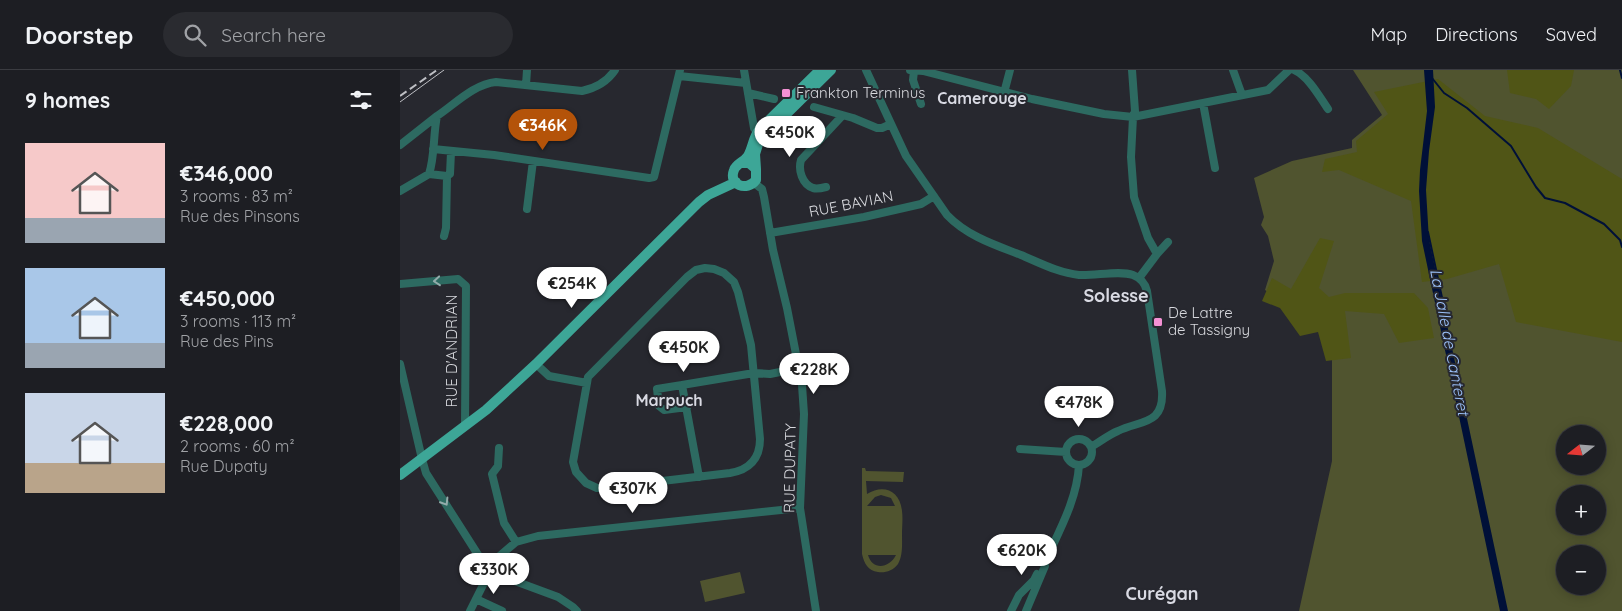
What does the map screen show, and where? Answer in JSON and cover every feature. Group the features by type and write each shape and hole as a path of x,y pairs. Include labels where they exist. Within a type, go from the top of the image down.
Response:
{"main road":[{"path":"820,70 754,136 748,156 742,163 738,164 734,171 733,174 736,182 742,186 750,186 754,183 757,177 755,154 759,141 831,70"},
{"path":"742,163 749,163 756,170"},
{"path":"400,475 486,410 536,364 698,202 708,195 736,182"}],"street":[{"path":"526,85 527,70"},
{"path":"400,145 437,116 478,87 487,83 496,82 582,91 594,88 605,81 615,70"},
{"path":"744,70 754,128"},
{"path":"866,70 906,156 947,215 964,230 1038,263 1074,274 1130,274 1139,278 1148,291 1162,391 1162,405 1158,414 1152,419 1118,431 1091,447"},
{"path":"1004,92 1010,70"},
{"path":"1132,70 1134,111 1131,157 1134,197 1148,238 1156,254"},
{"path":"1234,70 1242,95"},
{"path":"921,104 912,71 923,71 1004,92 1104,114 1133,116 1268,90 1289,70"},
{"path":"1294,70 1310,84 1328,109"},
{"path":"433,149 494,155 649,178 654,177 680,73 746,83"},
{"path":"748,93 774,99"},
{"path":"1204,103 1214,168"},
{"path":"814,106 877,128 891,124"},
{"path":"429,174 437,116"},
{"path":"826,187 814,188 800,174 799,166 801,160 842,116"},
{"path":"444,236 446,228 447,176 450,174 451,152"},
{"path":"527,209 533,161"},
{"path":"400,192 429,174 447,176"},
{"name":"RUE DUPATY","path":"754,183 763,193 800,368 804,414 800,508 816,611"},
{"name":"RUE BAVIAN","path":"770,233 864,217 921,204 934,196"},
{"path":"1139,278 1156,254 1168,242"},
{"path":"714,269 724,273 734,282 751,345 754,373 760,439 758,453 754,462 747,468 738,472 603,488 597,488 586,483 576,472 573,462 588,377 696,270 714,269"},
{"name":"RUE D'ANDRIAN","path":"400,284 458,279 466,286 465,425"},
{"path":"400,364 426,472 482,561 504,577 558,597 577,611"},
{"path":"536,364 548,376 587,383"},
{"path":"687,407 664,410 659,406 657,389 754,373 770,374 800,368"},
{"path":"682,384 699,477"},
{"path":"1078,439 1085,441 1091,447 1092,451 1089,459 1083,464 1069,460 1066,452 1068,445 1078,439"},
{"path":"500,448 498,466 492,474 504,523 516,542"},
{"path":"1020,448 1066,452"},
{"path":"1011,611 1019,595 1034,580 1045,562 1072,502 1078,481 1079,464"},
{"path":"470,611 496,559 516,542 538,536 800,508"},
{"path":"1026,611 1045,562"},
{"path":"1019,595 1030,598 1030,600"},
{"path":"476,599 502,611"}],"green space":[{"path":"1353,70 1622,70 1622,611 1299,611 1332,461 1332,334 1265,290 1274,261 1268,236 1261,225 1264,217 1254,178 1292,161 1352,148 1352,140 1382,115"},
{"path":"1507,70 1574,70 1571,86 1549,109 1536,99 1510,93"},
{"path":"1438,79 1485,116 1538,128 1622,179 1622,342 1516,322 1499,264 1447,279 1422,282 1411,201 1339,170 1322,172 1325,159 1357,152 1356,141 1388,114 1374,92"},
{"path":"1320,238 1334,241 1319,288 1329,297 1345,293 1414,293 1428,308 1434,338 1399,343 1384,314 1345,311 1351,358 1326,361 1318,332 1300,336 1280,308 1262,301 1272,278 1291,289"},
{"path":"862,468 865,468 866,471 904,472 903,482 866,481 867,494 879,489 885,489 894,494 901,504 902,546 898,564 889,571 875,571 867,566 862,554","holes":["881,495 891,498 895,506 867,506 875,497","868,555 896,555 889,563 881,566 873,563"]},
{"path":"740,572 745,593 705,602 700,581"}],"water":[{"path":"1424,70 1433,70 1435,107 1426,190 1429,240 1508,611 1500,611 1422,241 1419,191 1427,111"}],"waterway":[{"path":"1620,70 1622,78"},
{"path":"1432,78 1444,93 1467,108 1511,146 1536,187 1545,198 1565,203 1604,224 1620,240 1622,247"},
{"name":"La Jalle de Canteret","path":"1428,232 1447,321"}],"tram line":[{"path":"400,102 444,70"}],"railway":[{"path":"400,96 437,70"}],"place":[{"name":"Frankton Terminus","path":"786,93"},
{"name":"De Lattre de Tassigny","path":"1158,322"}],"district":[{"name":"Camerouge","path":"982,98"},
{"name":"Solesse","path":"1116,296"},
{"name":"Marpuch","path":"669,400"},
{"name":"Curégan","path":"1162,594"}]}
